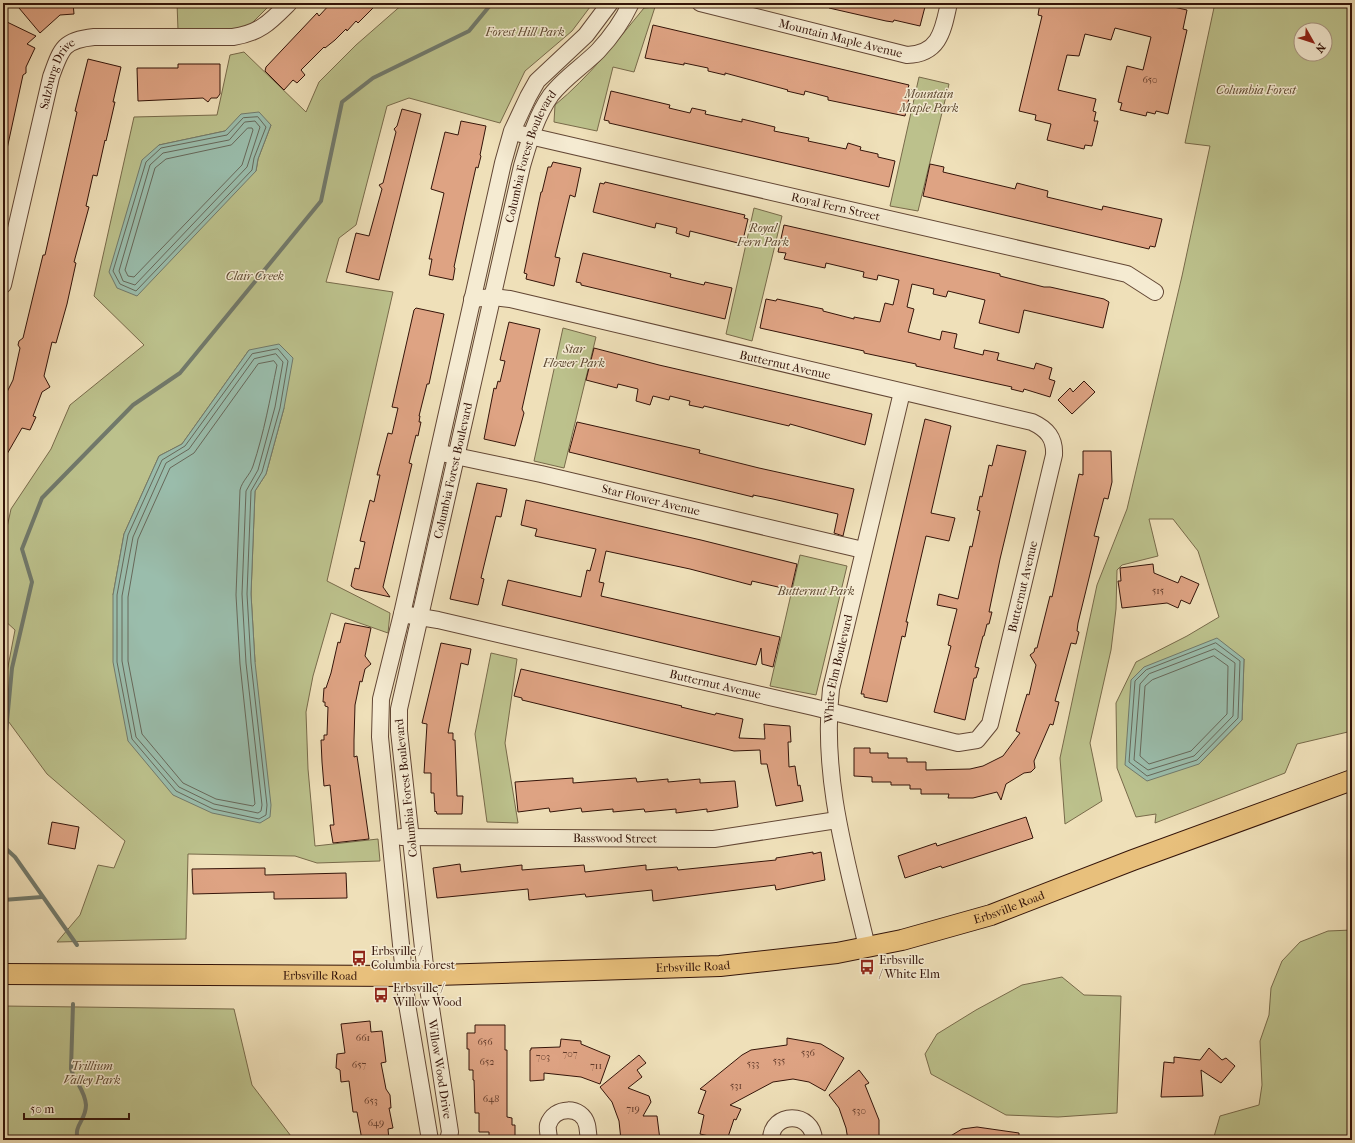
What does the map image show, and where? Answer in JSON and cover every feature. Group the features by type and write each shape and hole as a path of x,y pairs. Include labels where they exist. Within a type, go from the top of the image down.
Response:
{"main road":[{"name":"Erbsville Road","path":"3,974 405,976 720,966 808,957 867,948 902,940 991,915 1133,860 1352,780"}],"street":[{"name":"Salzburg Drive","path":"3,285 52,77 58,57 66,46 77,39 94,37 246,36 260,30 289,3"},
{"name":"Columbia Forest Boulevard","path":"405,976 380,737 381,699 402,614 503,163 512,131 537,81 586,36 610,3"},
{"name":"Columbia Forest Boulevard","path":"426,975 399,731 399,709 522,166 531,136 544,107 552,95 599,50 624,18 631,3"},
{"name":"Mountain Maple Avenue","path":"700,3 907,55 919,54 931,49 943,29 949,3"},
{"name":"Royal Fern Street","path":"512,131 1127,274 1155,292"},
{"name":"Butternut Avenue","path":"402,614 419,616 958,744 978,740 990,724 1054,456 1055,447 1049,433 1032,422 493,297 472,299"},
{"name":"White Elm Boulevard","path":"867,948 837,820 827,735 828,712 831,689 863,550 902,392"},
{"name":"Star Flower Avenue","path":"437,453 456,456 863,550"},
{"name":"Basswood Street","path":"391,837 714,839 837,820"},
{"name":"Willow Wood Drive","path":"426,975 450,1132 448,1140"},
{"name":"Willow Wood Drive","path":"405,976 407,1004 430,1140"},
{"path":"549,1140 548,1125 554,1115 567,1109 578,1112 587,1123 589,1140"},
{"path":"770,1140 773,1129 777,1123 793,1117 801,1119 808,1124 814,1140"}],"green space":[{"path":"177,3 272,3 251,24 239,29 178,30"},
{"name":"Clair Creek","path":"404,3 593,3 572,31 525,71 500,123 409,98 387,106 356,225 339,238 326,282 393,292 327,581 390,613 388,633 331,613 313,676 306,712 308,769 315,846 378,839 380,861 317,863 295,856 188,854 186,939 57,942 80,915 98,865 114,868 125,841 47,774 3,714 3,693 15,630 3,619 3,546 11,509 51,449 70,405 144,345 94,296 134,117 217,115 230,55 244,52 306,112 319,82 356,45","holes":["271,125 258,159 256,171 159,145 225,131","249,350 284,408 266,474 255,491 251,594 255,662 113,595 124,534 159,456 182,444"]},
{"name":"Columbia Forest","path":"1215,3 1352,3 1352,731 1297,744 1285,773 1155,823 1156,814 1136,817 1117,768 1116,703 1136,662 1187,636 1219,617 1198,551 1173,519 1149,519 1158,556 1122,565 1117,570 1116,609 1111,650 1090,743 1102,801 1065,824 1060,758 1097,585 1127,509 1182,276 1210,146 1185,143","holes":["1244,659 1242,720 1199,764"]},
{"path":"655,7 634,72 613,67 597,131 554,122 555,105 591,71 644,8"},
{"name":"Mountain Maple Park","path":"919,77 949,84 918,211 890,206"},
{"name":"Royal Fern Park","path":"754,208 782,216 752,341 726,334"},
{"name":"Star Flower Park","path":"563,328 596,337 564,468 534,461"},
{"name":"Butternut Park","path":"800,555 847,566 816,695 770,686"},
{"path":"491,653 517,659 505,743 518,823 487,822 475,734"},
{"path":"1352,930 1352,1140 1213,1140 1220,1116 1259,1105 1262,1085 1260,1041 1269,1015 1271,988 1282,961 1300,942 1328,931"},
{"path":"1062,977 1084,995 1121,996 1117,1113 1058,1117 1006,1115 931,1074 925,1054 937,1034 976,1010 1022,985"},
{"name":"Trillium Valley Park","path":"3,1006 234,1009 252,1085 294,1140 3,1140"}],"water":[{"path":"259,112 271,125 258,159 256,171 137,296 117,288 109,272 142,160 159,145 225,131 241,114"},
{"path":"279,344 293,358 284,408 266,474 255,491 251,594 255,662 271,805 270,817 260,823 212,813 173,795 128,741 113,662 113,595 124,534 159,456 182,444 249,350"},
{"path":"1217,638 1244,659 1242,720 1199,764 1147,781 1125,765 1131,680 1144,667"}],"building":[{"path":"27,3 73,3 74,14 60,15 40,33 19,8"},
{"path":"331,3 378,3 358,23 356,21 347,31 346,29 335,40 325,48 324,47 301,70 305,75 297,83 293,80 284,90 265,71 266,67 317,13 319,16"},
{"path":"830,3 926,3 920,26 894,20 893,22 886,21 829,8"},
{"path":"1040,3 1156,3 1187,10 1183,29 1187,30 1168,114 1156,111 1155,114 1147,112 1146,116 1120,110 1122,103 1118,102 1127,66 1143,70 1151,37 1115,28 1111,40 1085,34 1079,56 1067,55 1058,90 1096,99 1093,111 1096,112 1094,121 1098,121 1092,146 1085,145 1084,149 1047,140 1051,124 1035,120 1036,115 1019,111 1042,16 1038,15"},
{"path":"7,22 36,36 27,44 35,48 26,67 26,73 23,75 7,149 3,148 3,30"},
{"path":"653,25 909,85 908,88 911,89 905,116 828,100 828,97 805,91 804,95 787,91 788,90 725,73 725,75 708,71 708,68 645,58"},
{"path":"88,59 121,67 113,102 115,102 97,176 93,175 86,206 89,207 74,262 76,263 67,304 56,343 52,342 44,376 50,387 42,392 33,416 36,417 30,430 22,428 3,461 3,400 13,380 20,348 18,345 19,341 23,338 43,255 45,255 77,112 75,111"},
{"path":"178,64 220,64 220,94 217,98 211,98 208,102 203,98 138,101 137,68 178,68"},
{"path":"611,91 670,105 669,108 690,113 692,108 706,111 705,114 742,122 742,119 775,127 774,131 809,138 808,141 846,149 848,143 861,147 860,150 878,154 878,157 895,161 889,187 609,123 609,121 604,120"},
{"path":"402,109 421,114 379,280 346,272 356,233 369,236 382,189 379,185 383,183 396,132 394,129 397,126"},
{"path":"461,121 486,126 481,156 478,168 476,167 454,267 453,280 429,275 432,259 429,259 444,193 431,189 445,132 458,135"},
{"path":"553,162 581,168 575,197 570,195 555,257 560,258 554,286 526,279 527,274 524,273 541,192 548,167 551,167"},
{"path":"930,164 944,167 943,172 1015,189 1017,183 1048,191 1047,197 1102,210 1103,206 1162,219 1155,247 1150,246 1149,249 923,196"},
{"path":"605,182 745,215 744,218 748,219 742,244 690,231 689,237 676,233 677,228 656,223 655,228 593,212 600,183 604,184"},
{"path":"784,225 1000,274 1000,276 1044,287 1104,299 1109,302 1103,328 1024,310 1019,333 979,323 985,300 948,291 946,297 933,294 934,289 912,284 907,307 914,309 908,332 940,340 942,331 957,334 954,348 983,355 984,350 999,353 997,360 1034,369 1036,363 1052,368 1049,379 1055,381 1050,397 1024,389 1023,392 1011,389 1012,387 916,366 916,364 864,353 864,351 760,328 766,299 776,301 777,299 823,309 823,311 854,319 854,317 880,322 885,303 893,305 899,280 878,275 877,280 863,277 864,272 826,263 825,268 784,259 786,253 778,252"},
{"path":"583,253 671,274 670,277 704,285 705,282 732,288 725,319 581,285 581,283 576,282"},
{"path":"416,308 444,314 429,384 427,384 419,416 419,422 421,422 409,463 412,464 383,587 390,597 355,589 351,586 355,568 359,569 365,542 360,541 370,500 374,502 380,475 377,475 388,433 392,434 398,408 392,407 414,310"},
{"path":"509,322 540,329 522,409 524,413 515,446 484,439 494,388 496,389 498,381 500,382 505,361 500,360"},
{"path":"594,348 659,365 872,414 865,445 790,424 789,426 704,406 703,408 689,405 690,401 670,396 669,400 653,396 650,405 636,401 638,389 618,384 617,388 586,380"},
{"path":"1084,381 1095,392 1072,414 1058,400 1070,388 1073,392"},
{"path":"925,419 951,426 931,513 955,518 949,541 926,536 906,622 908,622 905,637 902,636 887,702 864,697 864,694 861,694"},
{"path":"577,422 700,450 699,453 759,468 854,489 843,536 834,533 838,514 753,495 753,497 569,452"},
{"path":"997,445 1026,451 1000,559 989,612 992,612 989,624 987,624 983,636 975,667 979,668 976,678 974,678 965,720 934,712 951,646 948,645 957,609 937,605 939,594 958,599 970,546 972,547 980,511 977,510 980,496 982,497 989,465 992,466"},
{"path":"1083,451 1111,451 1112,482 1108,499 1104,498 1094,536 1099,537 1078,623 1077,631 1079,632 1076,644 1071,643 1055,701 1059,702 1053,725 1050,724 1034,761 1035,768 1031,772 1024,773 1006,784 1001,800 997,792 973,798 948,798 949,794 921,794 921,789 910,789 910,785 891,785 891,782 872,782 872,777 854,776 854,748 870,748 870,753 888,753 888,758 907,758 907,762 926,762 926,770 970,769 983,766 1003,756 1020,733 1016,731 1027,694 1029,695 1036,665 1030,655 1034,652 1035,648 1037,648 1050,596 1052,597 1079,474 1083,475"},
{"path":"477,483 507,489 501,517 496,516 481,578 484,579 478,605 450,599"},
{"path":"526,500 701,540 797,564 791,590 752,581 751,585 690,569 606,551 599,582 604,583 601,596 780,637 773,667 762,664 761,648 756,665 502,605 508,580 581,597 587,570 590,571 596,549 535,536 537,529 521,525"},
{"path":"1153,564 1154,573 1178,583 1181,576 1199,584 1190,604 1181,600 1178,608 1167,603 1122,608 1118,581 1121,581 1120,568"},
{"path":"345,623 371,628 365,656 371,664 365,669 362,682 360,681 355,705 354,740 354,757 357,756 369,839 333,843 330,825 334,825 330,785 324,786 322,762 321,740 324,740 324,735 327,735 328,707 325,706 325,702 323,702 324,688 326,688 331,673 338,642 340,643"},
{"path":"441,643 471,649 468,665 461,663 448,733 453,733 453,740 455,740 457,796 463,796 462,814 437,814 436,811 435,812 434,793 431,793 431,773 424,773 427,724 422,723"},
{"path":"521,669 715,715 716,713 743,719 739,738 765,739 764,724 790,726 791,742 788,742 789,767 795,766 798,786 800,785 803,801 776,806 767,764 761,764 760,750 734,751 522,700 522,698 514,696"},
{"path":"573,778 573,783 636,778 637,782 668,779 668,782 700,779 700,783 735,781 738,807 707,812 707,809 676,813 676,809 645,812 644,809 613,812 613,809 582,812 581,808 550,812 549,808 518,812 515,782"},
{"path":"1026,817 1033,838 942,868 941,866 905,878 898,856 936,843 937,846"},
{"path":"52,822 79,827 75,849 48,844"},
{"path":"813,852 813,854 821,852 825,880 776,890 775,885 653,901 652,890 586,897 585,894 529,900 528,889 437,898 433,868 460,864 461,872 522,865 522,870 584,865 585,872 646,865 646,870 677,867 678,870 776,860 776,858"},
{"path":"265,868 265,875 346,873 347,898 274,899 274,892 193,894 192,869"},
{"path":"370,1021 371,1032 382,1031 386,1062 381,1063 386,1089 390,1095 391,1108 389,1108 393,1128 388,1129 389,1140 362,1140 357,1112 353,1112 349,1081 341,1082 340,1070 336,1068 337,1054 345,1053 341,1024"},
{"path":"475,1025 505,1025 505,1050 507,1050 507,1117 512,1118 512,1125 515,1125 515,1140 489,1140 489,1132 479,1132 479,1113 475,1113 473,1070 469,1070 469,1049 467,1049 467,1033 475,1033"},
{"path":"787,1038 821,1044 844,1058 825,1091 809,1082 793,1079 773,1082 730,1105 741,1109 736,1120 734,1119 727,1140 700,1134 704,1115 698,1113 706,1091 700,1089 742,1055 751,1050 787,1045"},
{"path":"561,1039 581,1041 581,1044 610,1056 600,1084 581,1077 544,1073 544,1080 530,1081 531,1048 560,1047"},
{"path":"1209,1048 1222,1060 1226,1058 1235,1066 1221,1083 1201,1070 1203,1096 1161,1097 1164,1062 1174,1063 1174,1057 1200,1060"},
{"path":"639,1055 646,1063 637,1070 642,1077 628,1088 649,1096 651,1102 643,1116 657,1116 660,1140 621,1140 619,1121 612,1102 600,1087"},
{"path":"859,1070 869,1083 865,1085 879,1120 879,1140 848,1140 846,1128 839,1108 829,1095"},
{"path":"977,1127 1019,1133 1019,1140 944,1140 962,1129"}],"waterway":[{"path":"3,764 12,668 32,582 22,549 42,498 133,405 180,373 321,201 342,102 373,78 469,31 492,3"},
{"name":"Clair Creek","path":"3,846 15,857 77,945"},
{"path":"3,900 42,897"},
{"name":"Clair Creek","path":"73,1004 71,1069 82,1090 86,1105 84,1115 77,1130 78,1140"}],"place":[{"name":"Erbsville / Columbia Forest","path":"359,958"},
{"name":"Erbsville / White Elm","path":"867,967"},
{"name":"Erbsville / Willow Wood","path":"381,995"}],"park label":[{"name":"Forest Hill Park","path":"525,32"}]}
